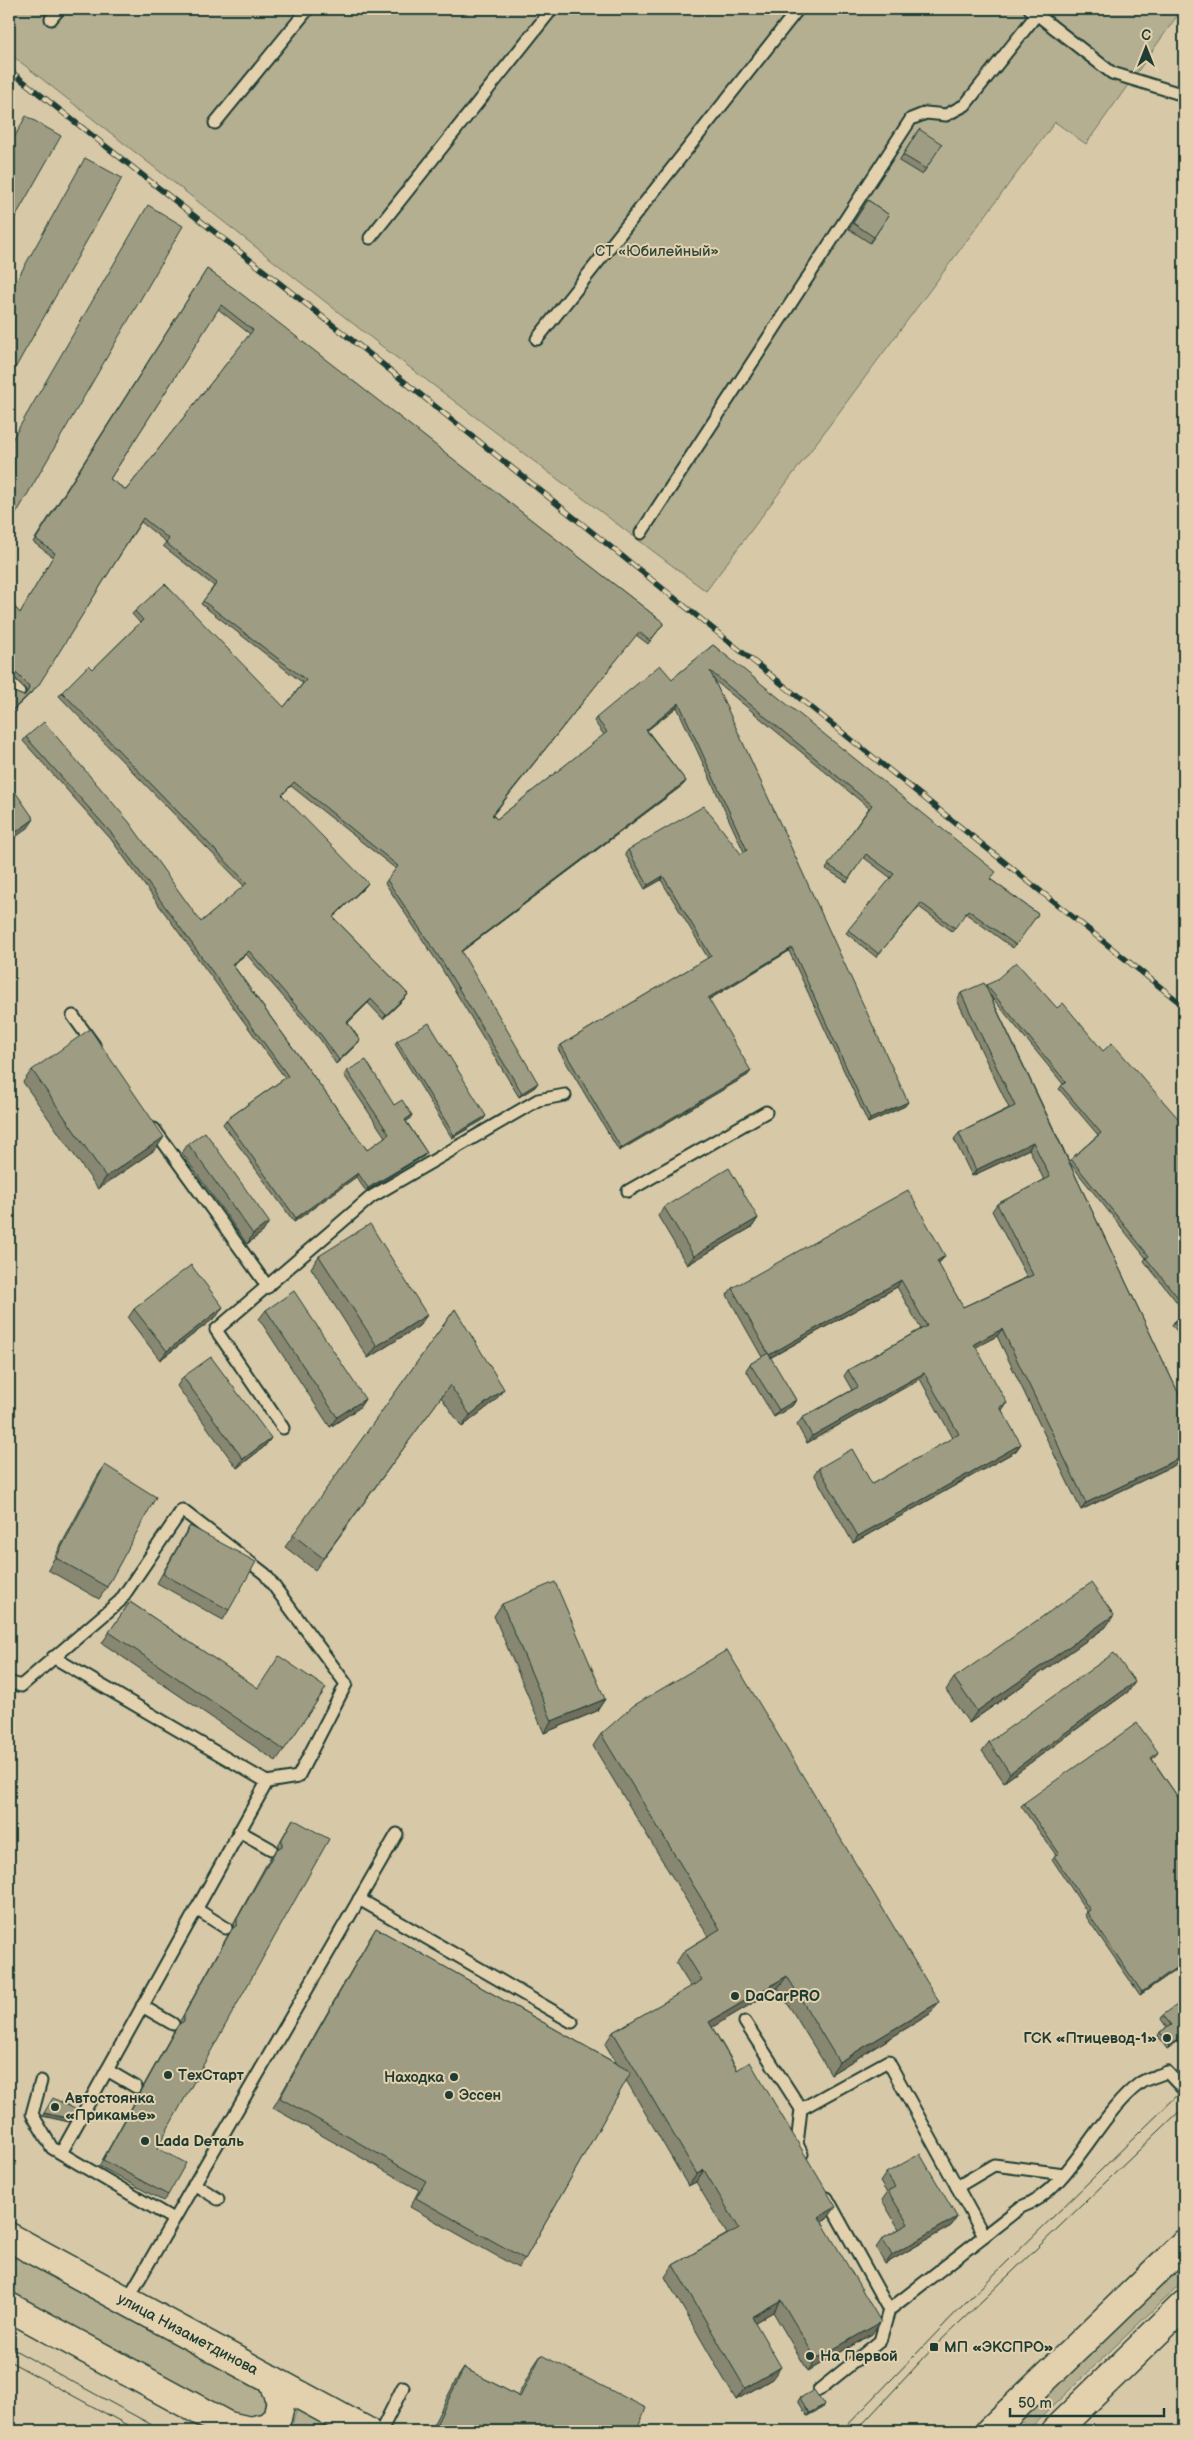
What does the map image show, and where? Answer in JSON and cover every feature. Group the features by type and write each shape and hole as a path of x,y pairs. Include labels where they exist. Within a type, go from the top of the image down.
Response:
{"main road":[{"name":"улица Низаметдинова","path":"9,2237 366,2431"},
{"path":"990,2431 1184,2244"},
{"path":"1055,2431 1184,2305"},
{"path":"9,2308 230,2428 250,2431 268,2427 277,2418 281,2401 271,2379"}],"lane":[{"path":"51,19 59,9"},
{"path":"215,123 308,9"},
{"path":"370,238 552,9"},
{"path":"537,339 798,9"},
{"path":"640,533 912,120 926,113 946,115 965,105 1036,11 1112,72 1184,95"},
{"path":"9,681 19,692"},
{"path":"73,1016 101,1056"},
{"path":"283,1428 216,1330 372,1197 538,1100 565,1095"},
{"path":"628,1191 766,1112"},
{"path":"147,1120 268,1287"},
{"path":"9,1682 21,1686 52,1657 120,1601 182,1510 265,1574 346,1684 298,1777 267,1782 52,1657"},
{"path":"61,2153 267,1782"},
{"path":"239,1831 271,1849"},
{"path":"126,2302 397,1834"},
{"path":"359,1899 572,2022"},
{"path":"196,1909 226,1928"},
{"path":"142,2006 173,2024"},
{"path":"745,2022 800,2109 797,2144 806,2161"},
{"path":"800,2109 888,2061 984,2236"},
{"path":"107,2070 136,2087"},
{"path":"819,2390 880,2341 889,2310 1021,2207 1034,2202 1064,2174 1097,2129 1118,2104 1140,2083 1167,2072 1184,2090"},
{"path":"40,2081 32,2114 52,2148 173,2219"},
{"path":"957,2187 994,2165 1064,2174"},
{"path":"194,2184 218,2199"},
{"path":"821,2187 889,2310"},
{"path":"380,2431 403,2387"}],"green space":[{"name":"СТ «Юбилейный»","path":"9,9 1182,9 1086,144 1055,122 706,591 388,351 9,53"},
{"path":"9,2249 267,2390 269,2398 265,2414 250,2422 9,2291"},
{"path":"1184,2264 1184,2280 1029,2429 1020,2420"},
{"path":"294,2405 342,2431 288,2431 296,2413"}],"building":[{"path":"26,116 61,136 9,228 9,147"},
{"path":"919,129 942,144 926,169 903,155"},
{"path":"85,158 122,178 9,379 9,294"},
{"path":"868,200 889,215 874,237 853,223"},
{"path":"148,205 183,226 9,526 9,445"},
{"path":"207,269 664,623 650,641 639,632 492,815 497,819 607,732 596,718 660,665 672,679 713,645 996,872 990,879 1038,914 1016,945 968,910 955,928 921,903 879,954 848,930 894,874 866,854 849,878 828,865 872,805 710,671 908,1102 870,1119 792,948 708,998 751,1071 621,1148 561,1045 711,956 663,876 648,885 628,850 704,806 741,854 747,850 679,703 646,730 686,781 461,951 538,1083 522,1093 443,963 387,880 398,866 294,782 282,795 368,883 333,917 408,994 386,1015 371,999 347,1022 360,1040 339,1060 322,1036 249,951 232,964 367,1150 389,1134 347,1071 366,1060 394,1105 402,1100 412,1115 405,1120 427,1153 368,1188 358,1173 296,1218 226,1120 288,1076 113,835 26,737 44,722 129,822 201,922 247,883 62,692 89,665 93,669 143,620 135,611 165,584 284,707 306,680 203,601 217,583 166,543 169,539 143,518 38,686 9,713 9,685 16,693 24,696 29,686 13,670 9,671 9,601 20,613 55,553 36,539","holes":["221,305 253,330 126,490 110,479"]},
{"path":"9,783 34,819 9,837"},
{"path":"1016,962 1057,1008 1063,1003 1103,1051 1112,1043 1184,1125 1184,1305 1146,1258 1149,1256 1071,1159 1101,1133 1061,1086 1066,1082 986,985 995,981"},
{"path":"984,983 1184,1405 1184,1456 1086,1503 1002,1329 974,1344 1007,1403 1000,1407 1021,1444 858,1536 819,1468 852,1449 872,1484 959,1434 924,1373 812,1436 802,1418 858,1387 848,1370 927,1326 901,1280 769,1355 732,1288 908,1190 945,1256 937,1261 963,1307 1033,1275 997,1204 1050,1177 1033,1142 976,1170 959,1133 1015,1106 961,993"},
{"path":"429,1023 486,1116 454,1135 397,1041"},
{"path":"90,1029 164,1137 106,1177 32,1070"},
{"path":"205,1132 269,1222 253,1234 188,1144"},
{"path":"729,1168 758,1218 694,1256 664,1207"},
{"path":"370,1224 427,1315 377,1346 319,1256"},
{"path":"191,1265 223,1307 167,1351 134,1309"},
{"path":"294,1291 365,1399 337,1417 266,1310"},
{"path":"455,1309 504,1389 470,1415 450,1385 323,1558 293,1535"},
{"path":"1184,1314 1184,1334 1174,1322"},
{"path":"768,1353 796,1400 779,1410 750,1364"},
{"path":"211,1357 271,1438 243,1459 183,1377"},
{"path":"105,1465 156,1497 107,1587 56,1558"},
{"path":"190,1526 256,1562 229,1610 163,1574"},
{"path":"555,1582 605,1699 552,1721 502,1604"},
{"path":"1091,1583 1114,1615 977,1711 954,1678"},
{"path":"130,1602 258,1688 279,1656 326,1688 284,1750 109,1632"},
{"path":"727,1650 939,2002 839,2062 787,1976 709,2022 737,2070 750,2062 836,2207 819,2217 881,2322 816,2359 781,2300 752,2317 781,2367 745,2388 673,2265 739,2228 704,2170 697,2174 613,2032 702,1980 684,1951 720,1929 601,1734 633,1706"},
{"path":"1114,1653 1135,1682 1010,1773 989,1742"},
{"path":"1137,1723 1158,1752 1151,1758 1184,1806 1184,1811 1182,1812 1184,1816 1184,1962 1142,1992 1087,1912 1090,1910 1054,1856 1059,1853 1024,1803"},
{"path":"293,1819 329,1839 157,2148 186,2163 168,2195 103,2160 178,2025 184,2021 184,2015 232,1929 237,1925 237,1919 276,1850 282,1846 282,1839"},
{"name":"Эссен","path":"376,1928 631,2072 525,2259 416,2198 426,2181 280,2098"},
{"path":"1184,2000 1184,2035 1170,2046 1160,2032 1171,2025 1163,2015"},
{"name":"Автостоянка «Прикамье»","path":"53,2098 77,2110 72,2119 44,2113"},
{"path":"920,2154 957,2217 892,2255 882,2239 908,2224 888,2191 895,2187 886,2173"},
{"path":"541,2355 646,2408 636,2431 452,2431 437,2423 464,2368 520,2397"},
{"path":"814,2390 824,2405 809,2413 800,2398"}],"tram line":[{"path":"842,2431 967,2301 1184,2089"},
{"path":"856,2431 934,2347 1184,2107"},
{"path":"9,2347 163,2431"},
{"path":"9,2361 138,2431"}],"railway":[{"path":"9,70 381,363 1184,1006"}],"place":[{"name":"DaCarPRO","path":"735,1996"},
{"name":"ГСК «Птицевод-1»","path":"1167,2038"},
{"name":"ТехСтарт","path":"168,2075"},
{"name":"Находка","path":"454,2077"},
{"name":"Эссен","path":"449,2095"},
{"name":"Автостоянка «Прикамье»","path":"55,2107"},
{"name":"Lada Dеталь","path":"145,2141"},
{"name":"МП «ЭКСПРО»","path":"934,2347"},
{"name":"На Первой","path":"810,2356"}]}
